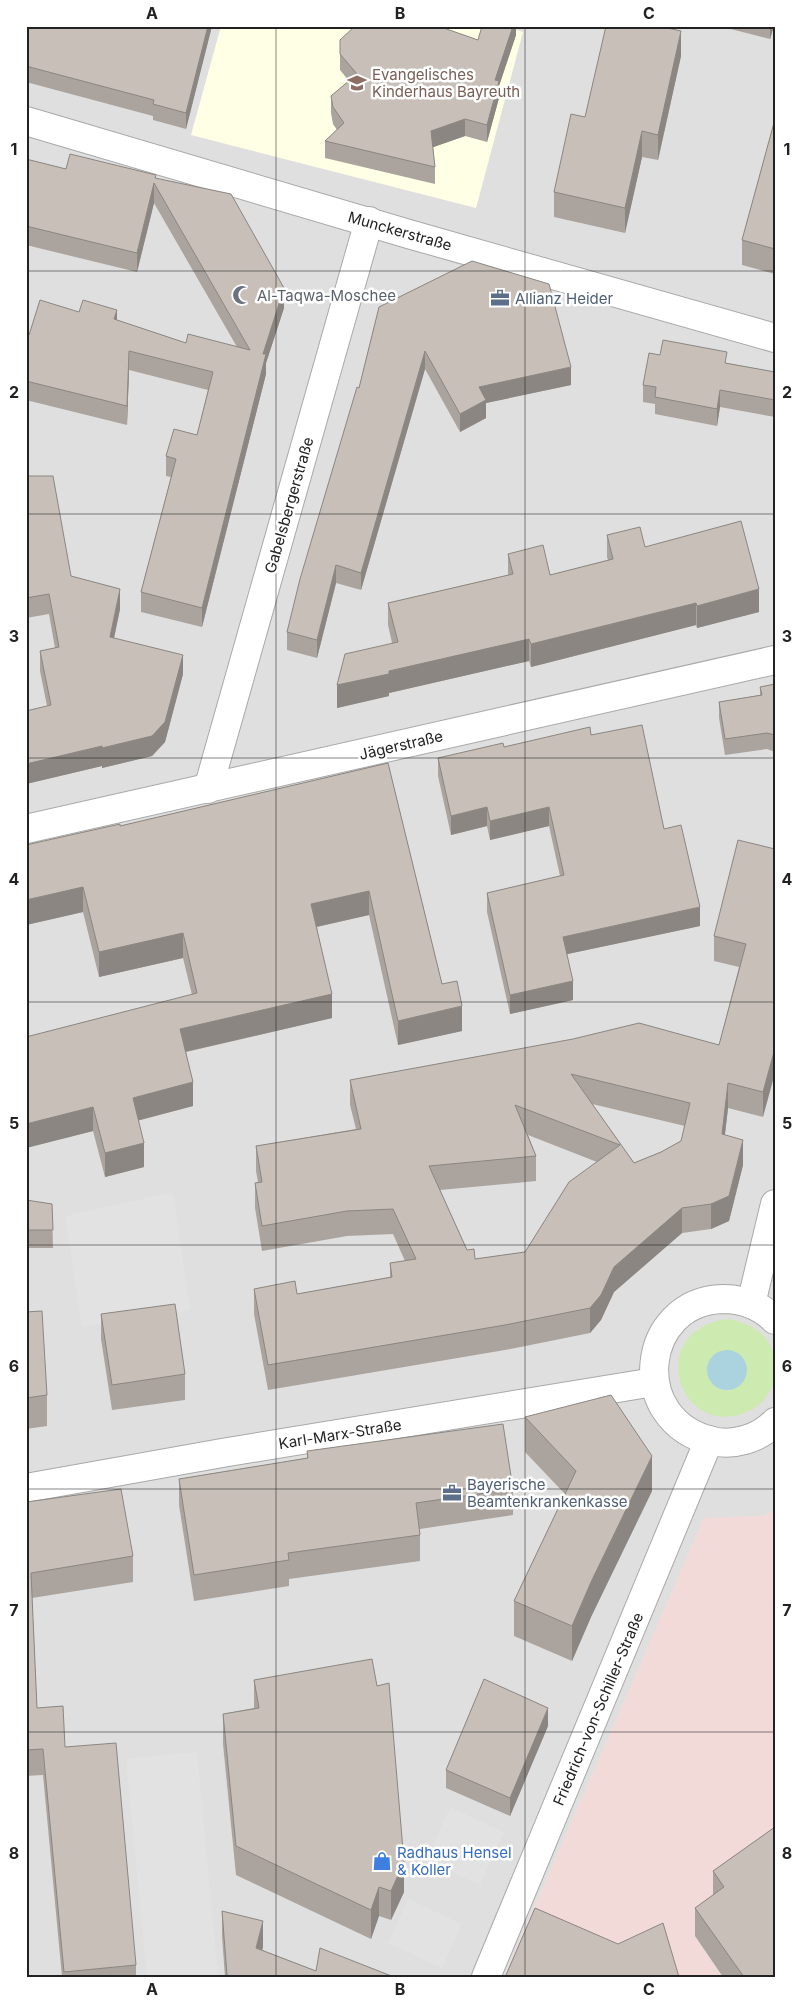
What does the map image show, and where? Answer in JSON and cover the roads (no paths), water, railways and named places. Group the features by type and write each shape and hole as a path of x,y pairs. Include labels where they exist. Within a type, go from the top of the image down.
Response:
{"street":[{"name":"Munckerstraße","path":"26,121 412,235 775,338"},
{"name":"Gabelsbergerstraße","path":"208,789 369,221"},
{"name":"Jägerstraße","path":"26,829 775,660"},
{"path":"751,1304 775,1204"},
{"path":"775,1320 767,1312 751,1304 732,1299 714,1300 696,1305 680,1315 667,1329 658,1345 654,1364 654,1382 660,1400 670,1416 683,1429 700,1438 718,1442 737,1442 755,1437 775,1422"},
{"name":"Karl-Marx-Straße","path":"26,1488 222,1453 654,1382"},
{"name":"Friedrich-von-Schiller-Straße","path":"486,1977 710,1440"}],"water":[{"path":"731,1350 738,1353 744,1359 747,1370 746,1378 738,1387 731,1390 723,1390 716,1387 708,1378 707,1366 710,1359 719,1351"}],"place":[{"name":"Evangelisches Kinderhaus Bayreuth","path":"357,83"},
{"name":"Al-Taqwa-Moschee","path":"242,295"},
{"name":"Allianz Heider","path":"500,298"},
{"name":"Bayerische Beamtenkrankenkasse","path":"452,1493"},
{"name":"Radhaus Hensel & Koller","path":"382,1861"}]}
